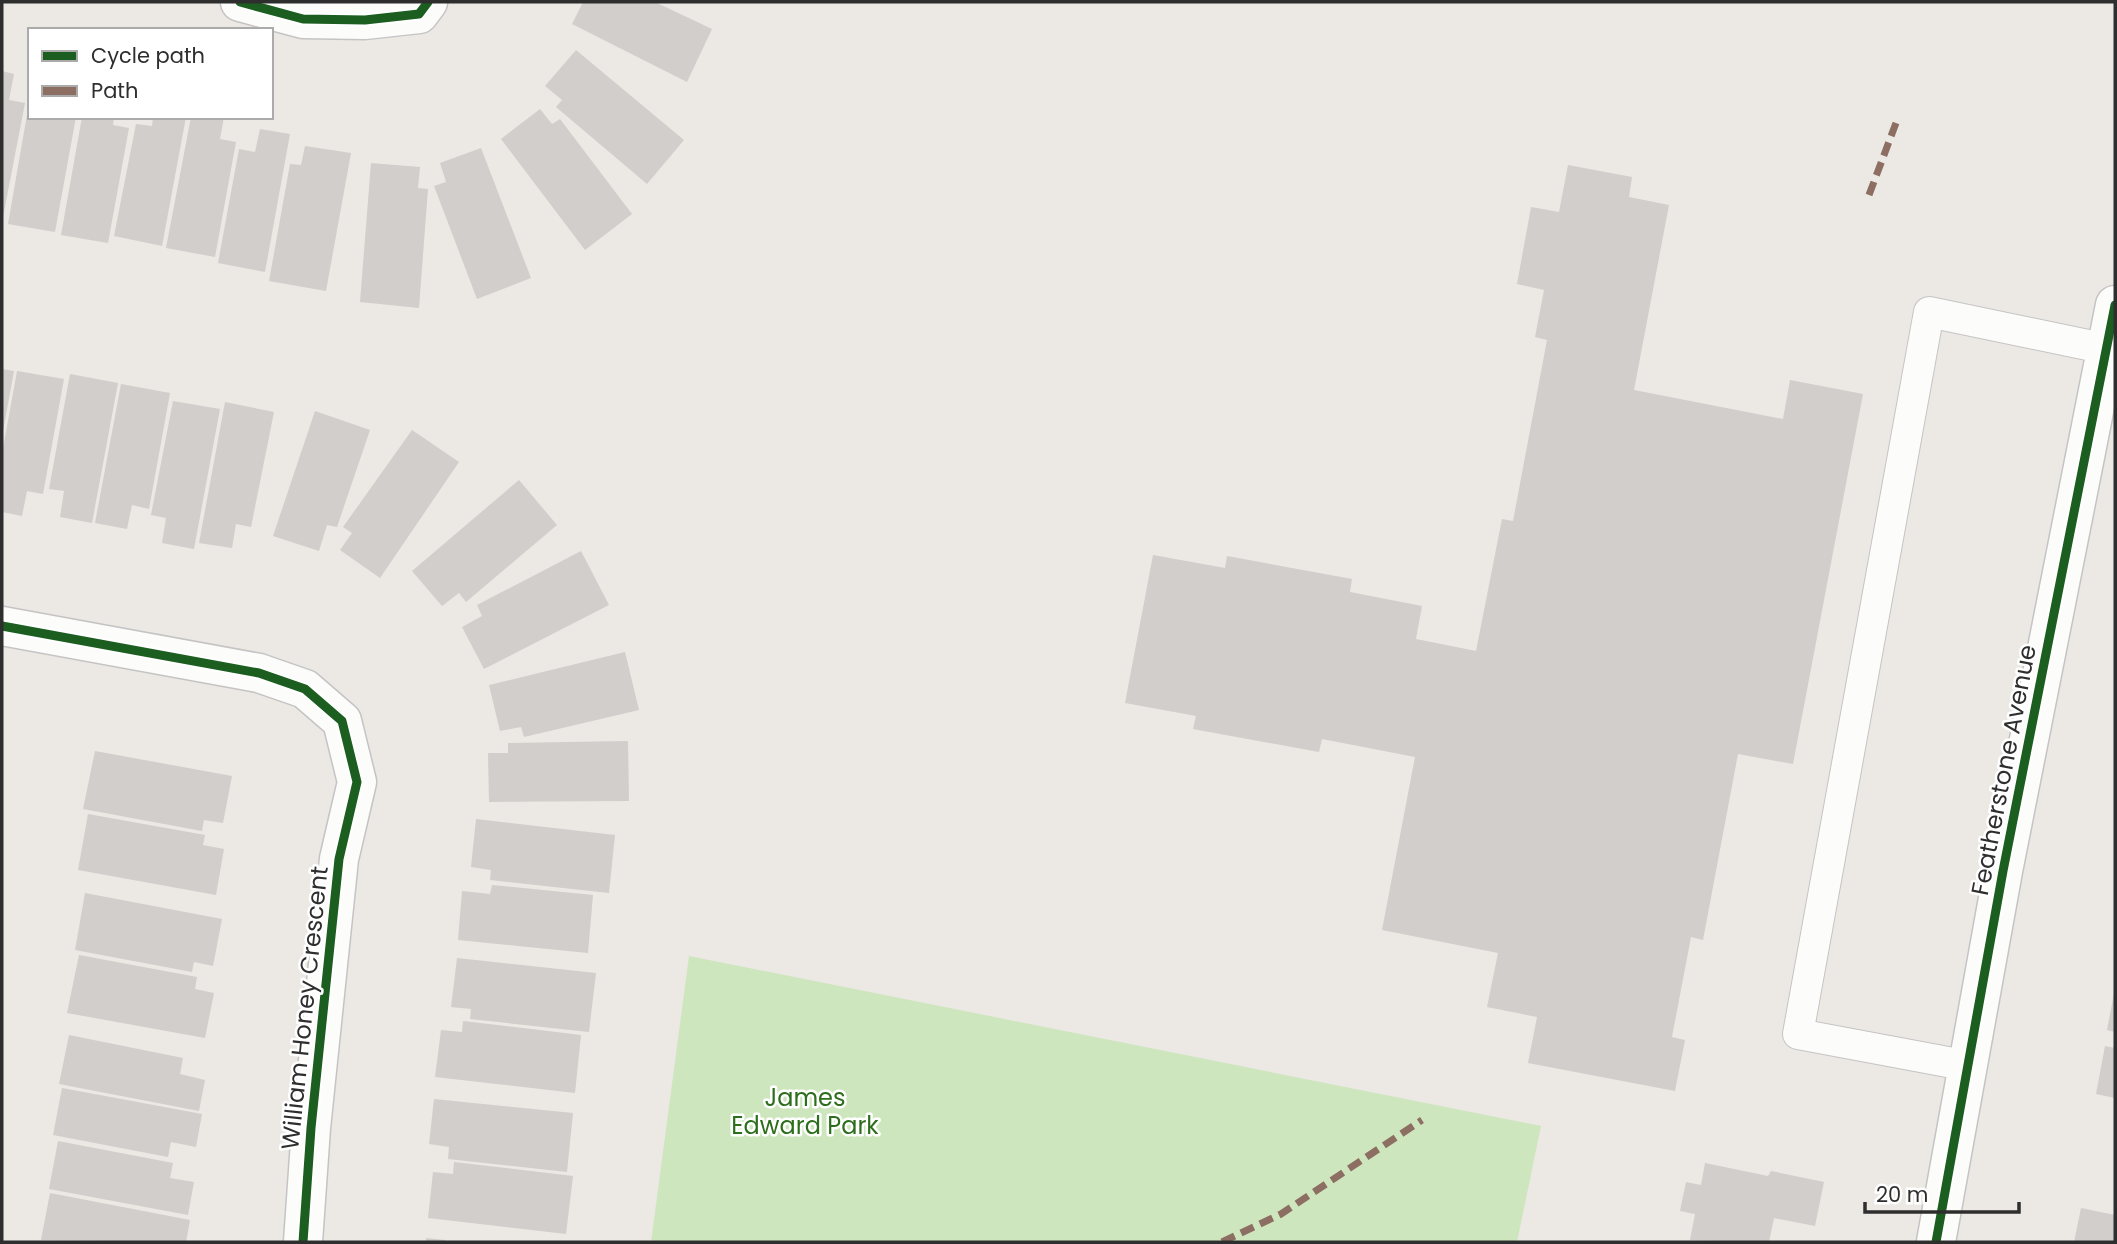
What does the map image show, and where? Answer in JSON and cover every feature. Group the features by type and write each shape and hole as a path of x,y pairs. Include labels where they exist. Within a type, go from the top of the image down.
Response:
{"street":[{"path":"240,2 303,19 365,20 419,14 428,2"},
{"name":"Featherstone Avenue","path":"1936,1242 2003,871 2111,350 2115,305"},
{"name":"William Honey Crescent","path":"2,626 259,673 304,689 342,721 357,782 338,873 311,1128 303,1242"}],"lane":[{"path":"1969,1066 1798,1034 1929,312 2111,350"}],"green space":[{"name":"James Edward Park","path":"689,956 1541,1126 1517,1242 651,1242"}],"building":[{"path":"583,2 655,2 712,29 687,82 572,24"},
{"path":"576,50 684,140 647,184 556,107 562,100 545,86"},
{"path":"2,71 14,74 9,100 25,103 3,217"},
{"path":"28,109 28,119 76,119 55,232 8,224"},
{"path":"540,109 552,124 560,119 632,214 585,250 501,139"},
{"path":"82,119 114,119 113,125 129,128 108,243 61,235"},
{"path":"153,119 186,119 162,246 114,236 136,124 152,126"},
{"path":"191,119 224,119 220,139 236,142 215,257 166,248"},
{"path":"260,129 290,134 265,272 218,263 239,149 255,152"},
{"path":"305,146 351,153 326,291 269,281 290,164 301,165"},
{"path":"481,148 531,278 477,299 434,186 446,182 440,163"},
{"path":"371,163 420,167 418,188 428,189 419,308 360,302"},
{"path":"1568,165 1632,177 1629,197 1669,205 1634,390 1783,419 1790,380 1863,394 1793,764 1738,754 1703,940 1691,937 1672,1037 1685,1040 1675,1091 1528,1063 1537,1017 1487,1007 1498,953 1382,930 1415,757 1322,739 1319,752 1193,729 1196,716 1125,703 1153,555 1225,568 1227,556 1352,579 1350,592 1422,606 1416,639 1476,651 1502,519 1513,521 1547,340 1535,337 1544,290 1517,284 1531,207 1559,212"},
{"path":"2,369 14,371 3,431 2,431"},
{"path":"17,371 64,379 43,494 27,491 22,516 2,512 2,454"},
{"path":"70,374 118,383 92,523 60,517 64,491 49,489"},
{"path":"121,384 170,393 149,509 132,505 127,529 95,523"},
{"path":"173,401 220,409 194,549 162,543 166,518 151,515"},
{"path":"225,402 274,412 251,527 236,524 232,548 199,543"},
{"path":"315,411 370,430 337,527 327,525 319,551 273,536"},
{"path":"412,430 459,462 380,578 340,550 352,533 343,527"},
{"path":"519,480 557,525 466,602 459,593 442,606 412,571"},
{"path":"581,551 609,605 484,669 462,627 482,616 477,605"},
{"path":"625,652 639,710 524,737 521,727 500,731 489,685"},
{"path":"628,741 629,801 489,802 488,753 508,753 508,743"},
{"path":"95,751 232,776 223,823 204,820 202,831 83,809"},
{"path":"88,814 205,835 203,845 224,849 216,895 78,870"},
{"path":"476,819 615,835 609,893 490,880 491,870 471,867"},
{"path":"492,885 593,895 588,953 458,940 462,891 490,894"},
{"path":"85,893 222,919 213,966 194,962 192,972 75,950"},
{"path":"79,955 197,977 195,989 214,993 205,1038 67,1013"},
{"path":"457,958 596,973 589,1032 470,1019 471,1009 451,1007"},
{"path":"2115,994 2115,1032 2107,1030"},
{"path":"463,1021 581,1035 575,1093 435,1077 441,1030 462,1032"},
{"path":"69,1035 183,1058 180,1074 205,1080 199,1111 59,1084"},
{"path":"2105,1046 2115,1048 2115,1098 2096,1094"},
{"path":"62,1088 202,1114 196,1147 171,1142 168,1157 53,1135"},
{"path":"434,1099 573,1113 567,1172 448,1159 449,1147 429,1144"},
{"path":"58,1141 173,1163 170,1178 194,1182 188,1215 49,1189"},
{"path":"454,1162 573,1176 566,1234 428,1218 433,1172 453,1174"},
{"path":"1705,1163 1768,1176 1771,1171 1824,1182 1815,1226 1774,1218 1769,1242 1690,1240 1695,1214 1680,1211 1686,1182 1701,1185"},
{"path":"50,1193 190,1220 186,1242 41,1240"},
{"path":"2081,1208 2115,1215 2115,1242 2074,1242"},
{"path":"426,1238 445,1240 445,1242 426,1242"}],"marked path":[{"path":"1869,195 1896,123"},
{"path":"1222,1242 1281,1214 1422,1120"}],"cycle path":[{"path":"240,2 303,19 365,20 419,14 428,2"},
{"path":"1936,1242 2003,871 2115,305"},
{"path":"2,626 259,673 305,689 342,721 357,782 339,859 311,1128 303,1242"}]}
